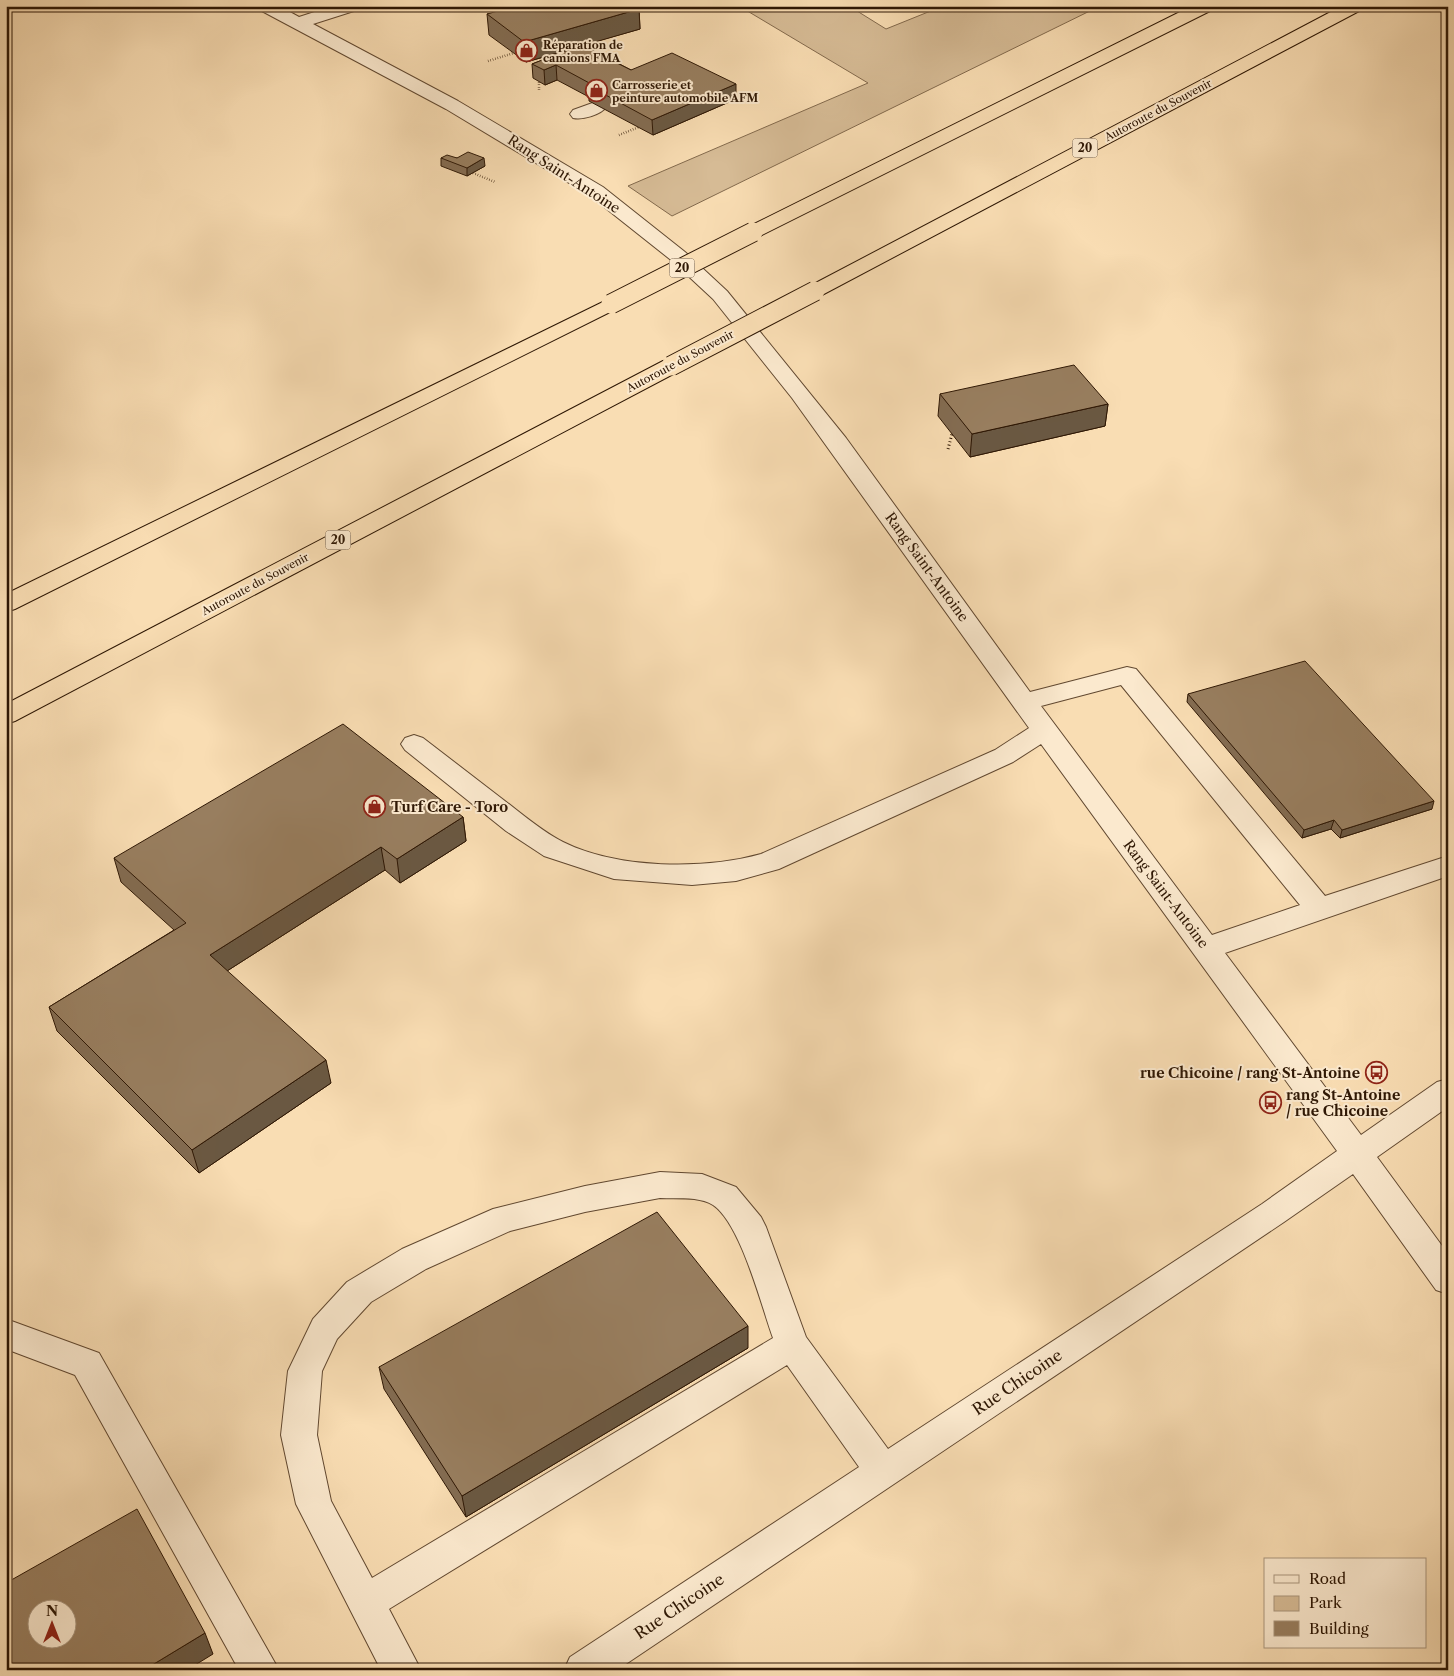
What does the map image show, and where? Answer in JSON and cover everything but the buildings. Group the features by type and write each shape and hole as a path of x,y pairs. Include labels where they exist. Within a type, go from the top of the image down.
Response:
{"highway":[{"name":"20","path":"6,604 1206,6"},
{"name":"Autoroute du Souvenir","path":"6,716 1355,6"}],"street":[{"name":"Rang Saint-Antoine","path":"266,6 474,117 596,191 638,222 699,274 738,316 800,393 1044,730 1206,948 1448,1280"},
{"path":"298,23 351,6"},
{"path":"579,114 598,106"},
{"path":"1025,702 1127,675 1319,909"},
{"path":"414,744 516,824 554,849 614,869 692,874 736,871 769,862 1004,756 1044,730"},
{"path":"1206,948 1448,866"},
{"name":"Rue Chicoine","path":"583,1670 1273,1213 1355,1154 1448,1091"},
{"path":"402,1670 314,1504 299,1435 305,1371 325,1329 359,1292 414,1259 504,1219 585,1198 660,1186 702,1187 725,1196 750,1228 792,1344 883,1471"},
{"path":"6,1334 87,1364 260,1670"},
{"path":"365,1603 792,1344"}],"path":[{"path":"488,61 514,53"},
{"path":"538,82 539,92"},
{"path":"619,135 639,127"},
{"path":"473,173 495,182"},
{"path":"948,449 952,434"}],"green space":[{"path":"739,6 849,6 886,29 943,6 1100,6 672,216 628,186 868,83"}],"place":[{"name":"Réparation de camions FMA","path":"527,51"},
{"name":"Carrosserie et peinture automobile AFM","path":"596,91"},
{"name":"Turf Care - Toro","path":"375,807"},
{"name":"rue Chicoine / rang St-Antoine","path":"1376,1073"},
{"name":"rang St-Antoine / rue Chicoine","path":"1270,1103"}]}
